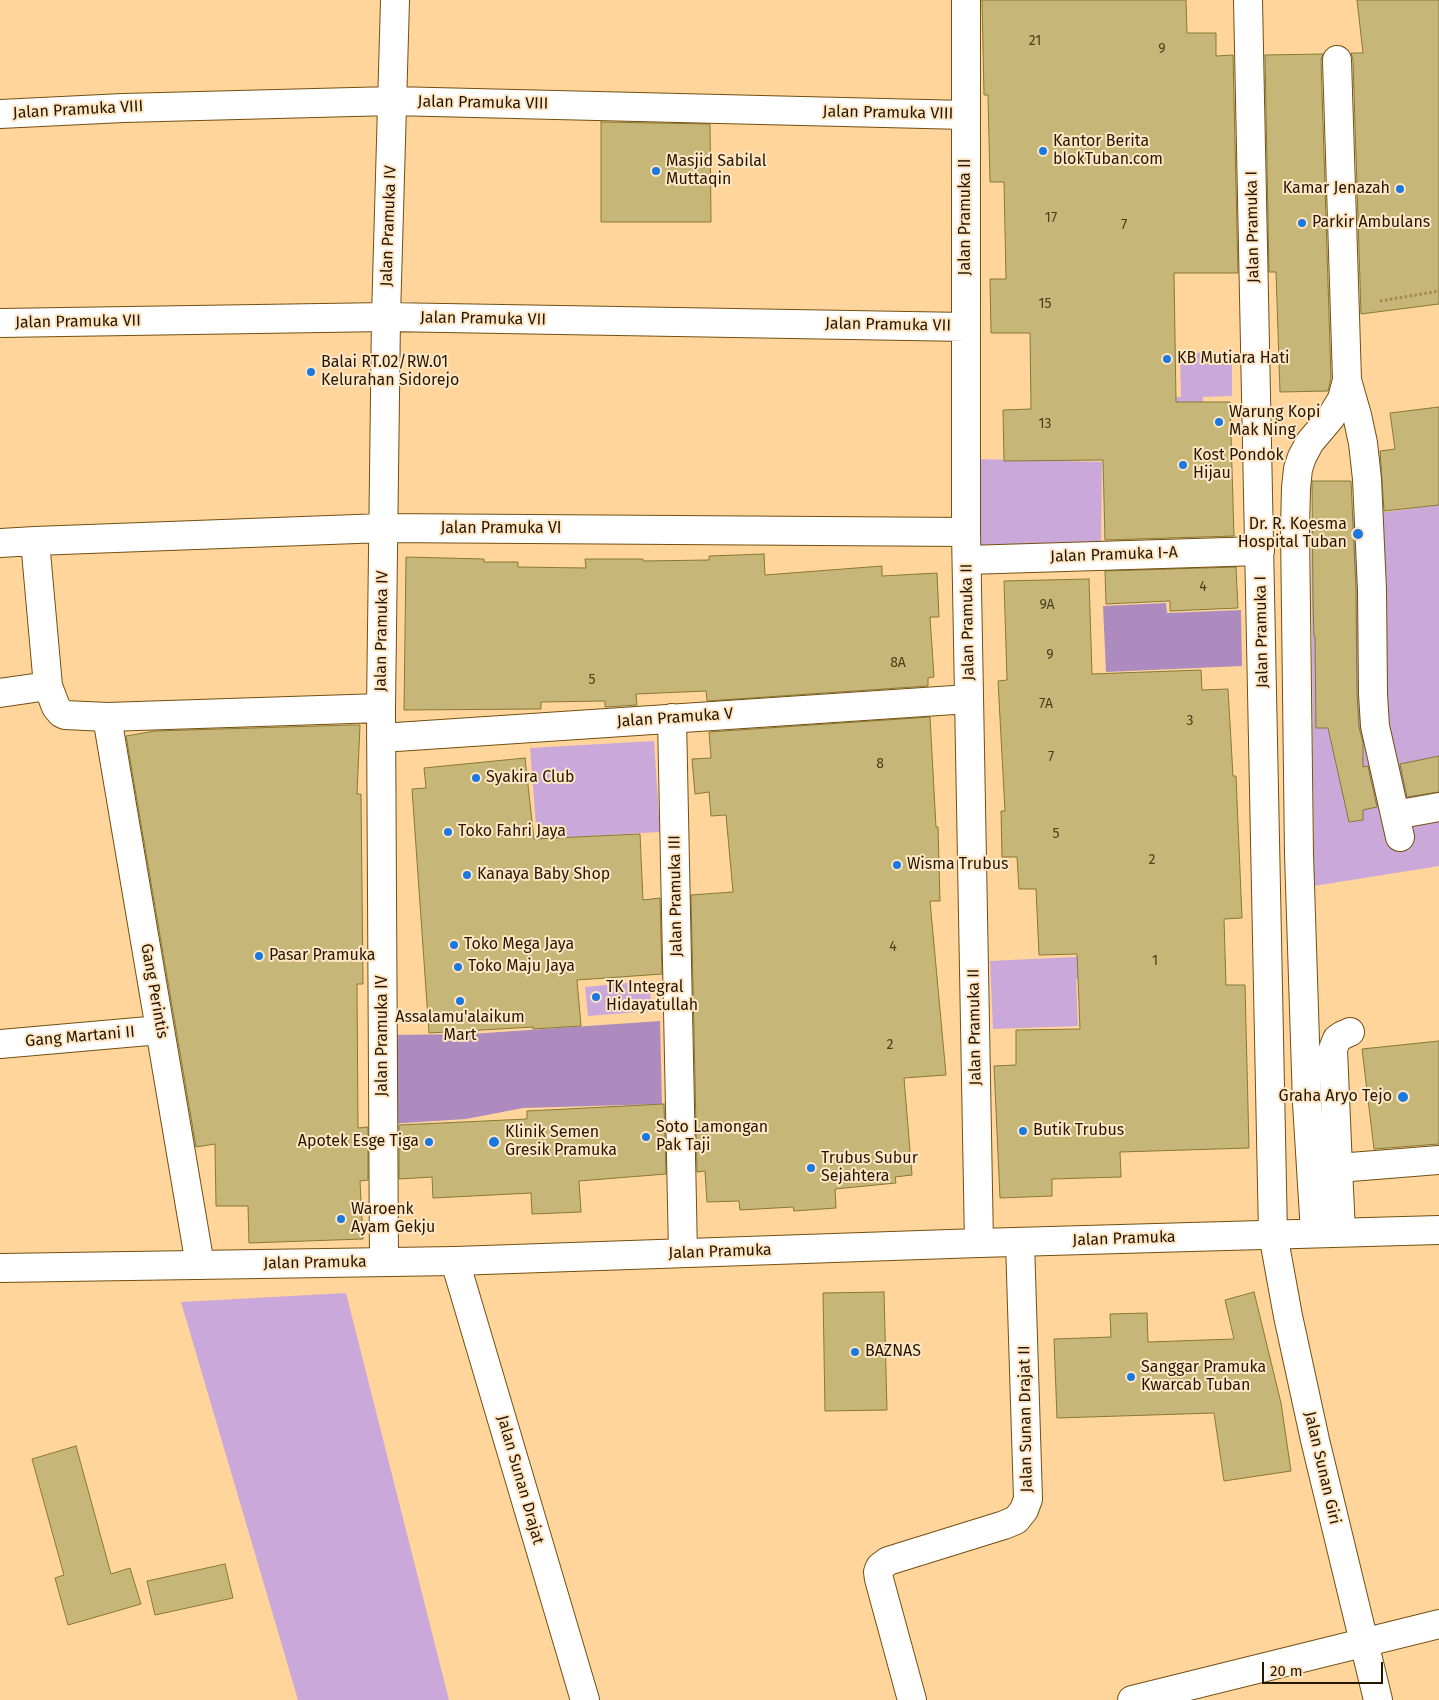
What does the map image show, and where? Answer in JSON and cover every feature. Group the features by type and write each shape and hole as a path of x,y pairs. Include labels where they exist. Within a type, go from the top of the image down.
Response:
{"street":[{"name":"Jalan Pramuka IV","path":"384,1262 381,708 386,317 395,0"},
{"name":"Jalan Pramuka II","path":"966,0 966,532 979,1243"},
{"name":"Jalan Pramuka I","path":"1248,0 1273,1234"},
{"path":"1338,60 1347,380 1357,415 1367,479 1372,590 1373,694 1376,726 1398,826 1439,806"},
{"name":"Jalan Pramuka VIII","path":"0,114 123,108 392,101 966,115"},
{"name":"Jalan Pramuka VII","path":"0,323 386,317 966,327"},
{"path":"1328,1232 1307,1103 1299,854 1296,488 1298,469 1302,457 1310,442 1331,417 1342,399 1347,380"},
{"name":"Jalan Pramuka VI","path":"0,543 383,528 966,532"},
{"path":"35,541 48,686 53,702 61,713 80,717 107,717 381,708"},
{"name":"Jalan Pramuka I-A","path":"967,560 1260,551"},
{"path":"0,693 48,686"},
{"name":"Jalan Pramuka V","path":"381,738 969,699"},
{"name":"Gang Perintis","path":"107,717 200,1265"},
{"name":"Jalan Pramuka III","path":"672,718 683,1253"},
{"name":"Gang Martani II","path":"0,1044 160,1030"},
{"path":"1328,1232 1338,1168 1333,1049 1337,1039 1350,1032"},
{"path":"1338,1168 1439,1160"},
{"name":"Jalan Pramuka","path":"0,1268 455,1261 1439,1230"},
{"name":"Jalan Sunan Giri","path":"1273,1234 1288,1316 1315,1440 1378,1700"},
{"name":"Jalan Sunan Drajat II","path":"912,1700 879,1579 878,1572 880,1567 888,1561 1016,1520 1024,1510 1028,1499 1020,1242"},
{"name":"Jalan Sunan Drajat","path":"455,1261 585,1700"},
{"path":"1132,1700 1439,1624"}],"path":[{"path":"1345,307 1439,291"}],"shaded area":[{"path":"1232,352 1232,396 1203,397 1204,443 1102,399 1181,397 1180,353"},
{"path":"975,459 1102,462 1101,544 974,549"},
{"path":"1439,505 1439,866 1314,886 1311,522"},
{"path":"1166,603 1167,613 1241,610 1242,666 1106,672 1103,606"},
{"path":"654,741 660,832 537,839 530,748"},
{"path":"1117,955 1117,977 1076,979 1078,1026 993,1029 990,961"},
{"path":"649,981 652,1011 588,1016 585,987"},
{"path":"660,1021 662,1104 523,1108 466,1119 389,1124 388,1035 471,1034"},
{"path":"346,1293 449,1700 298,1700 181,1302"}],"building":[{"path":"982,0 1186,0 1187,33 1216,33 1216,56 1233,55 1238,273 1174,273 1176,402 1230,402 1234,536 1105,540 1103,460 1004,461 1003,410 1031,409 1030,333 991,333 990,279 1006,279 1004,182 990,182 988,95 984,95"},
{"path":"1357,0 1439,0 1439,304 1361,314 1353,60 1351,53 1363,53"},
{"name":"Parkir Ambulans","path":"1323,54 1321,60 1331,378 1328,391 1280,392 1276,272 1269,272 1265,55"},
{"name":"Masjid Sabilal Muttaqin","path":"601,122 710,124 711,222 601,222"},
{"path":"1439,407 1439,505 1384,511 1380,451 1395,449 1390,413"},
{"path":"1312,481 1351,481 1359,727 1363,743 1363,767 1368,766 1377,807 1363,810 1363,820 1349,822 1328,728 1316,728"},
{"path":"764,554 765,575 882,566 882,576 937,573 939,617 930,617 934,677 928,678 928,686 707,701 706,691 636,694 637,705 605,707 605,701 541,702 541,709 404,710 406,557 484,559 484,562 518,562 518,567 586,568 585,559 643,559 643,561 709,560 709,556"},
{"path":"1236,567 1238,608 1170,611 1170,601 1106,604 1105,571"},
{"path":"1089,579 1092,674 1201,670 1202,690 1228,689 1233,776 1236,776 1242,918 1224,919 1226,985 1245,985 1249,1148 1120,1152 1121,1177 1052,1179 1052,1196 1000,1198 994,1066 1016,1065 1016,1030 1080,1029 1077,954 1039,955 1036,889 1019,889 1017,857 1002,857 1001,811 1005,811 998,681 1007,680 1004,581"},
{"path":"930,717 936,827 938,827 940,901 930,901 946,1075 904,1078 912,1175 895,1177 896,1183 835,1189 836,1208 794,1211 793,1207 740,1210 739,1201 707,1202 705,1171 697,1172 691,895 733,892 726,815 711,816 709,792 695,794 692,759 711,758 709,732"},
{"name":"Pasar Pramuka","path":"360,725 357,794 361,794 363,984 357,984 358,1128 368,1127 368,1180 360,1181 363,1239 249,1243 248,1206 216,1206 215,1144 196,1147 126,736 155,731"},
{"path":"1439,756 1439,792 1407,797 1400,764"},
{"path":"525,758 534,839 640,834 643,900 660,898 662,974 577,980 581,1026 429,1033 412,789 426,788 424,768"},
{"name":"Graha Aryo Tejo","path":"1439,1041 1439,1144 1374,1149 1362,1049"},
{"path":"664,1104 666,1174 579,1181 581,1212 532,1214 531,1193 433,1198 432,1177 399,1179 399,1125 527,1119 527,1111"},
{"name":"BAZNAS","path":"884,1292 887,1410 825,1411 823,1293"},
{"path":"1254,1292 1281,1403 1291,1471 1224,1481 1214,1413 1057,1418 1054,1339 1111,1337 1110,1314 1147,1313 1148,1342 1234,1339 1225,1300"},
{"path":"76,1446 111,1574 130,1568 141,1604 68,1625 55,1578 64,1575 32,1459"},
{"path":"225,1564 233,1598 155,1615 147,1581"}],"place":[{"name":"Kantor Berita blokTuban.com","path":"1043,151"},
{"name":"Masjid Sabilal Muttaqin","path":"656,171"},
{"name":"Kamar Jenazah","path":"1400,189"},
{"name":"Parkir Ambulans","path":"1302,223"},
{"name":"KB Mutiara Hati","path":"1167,359"},
{"name":"Balai RT.02/RW.01 Kelurahan Sidorejo","path":"311,372"},
{"name":"Warung Kopi Mak Ning","path":"1219,422"},
{"name":"Kost Pondok Hijau","path":"1183,465"},
{"name":"Dr. R. Koesma Hospital Tuban","path":"1358,534"},
{"name":"Syakira Club","path":"476,778"},
{"name":"Toko Fahri Jaya","path":"448,832"},
{"name":"Wisma Trubus","path":"897,865"},
{"name":"Kanaya Baby Shop","path":"467,875"},
{"name":"Toko Mega Jaya","path":"454,945"},
{"name":"Pasar Pramuka","path":"259,956"},
{"name":"Toko Maju Jaya","path":"458,967"},
{"name":"TK Integral Hidayatullah","path":"596,997"},
{"name":"Assalamu'alaikum Mart","path":"460,1001"},
{"name":"Graha Aryo Tejo","path":"1403,1097"},
{"name":"Butik Trubus","path":"1023,1131"},
{"name":"Soto Lamongan Pak Taji","path":"646,1137"},
{"name":"Apotek Esge Tiga","path":"429,1142"},
{"name":"Klinik Semen Gresik Pramuka","path":"494,1142"},
{"name":"Trubus Subur Sejahtera","path":"811,1168"},
{"name":"Waroenk Ayam Gekju","path":"341,1219"},
{"name":"BAZNAS","path":"855,1352"},
{"name":"Sanggar Pramuka Kwarcab Tuban","path":"1131,1377"}]}
